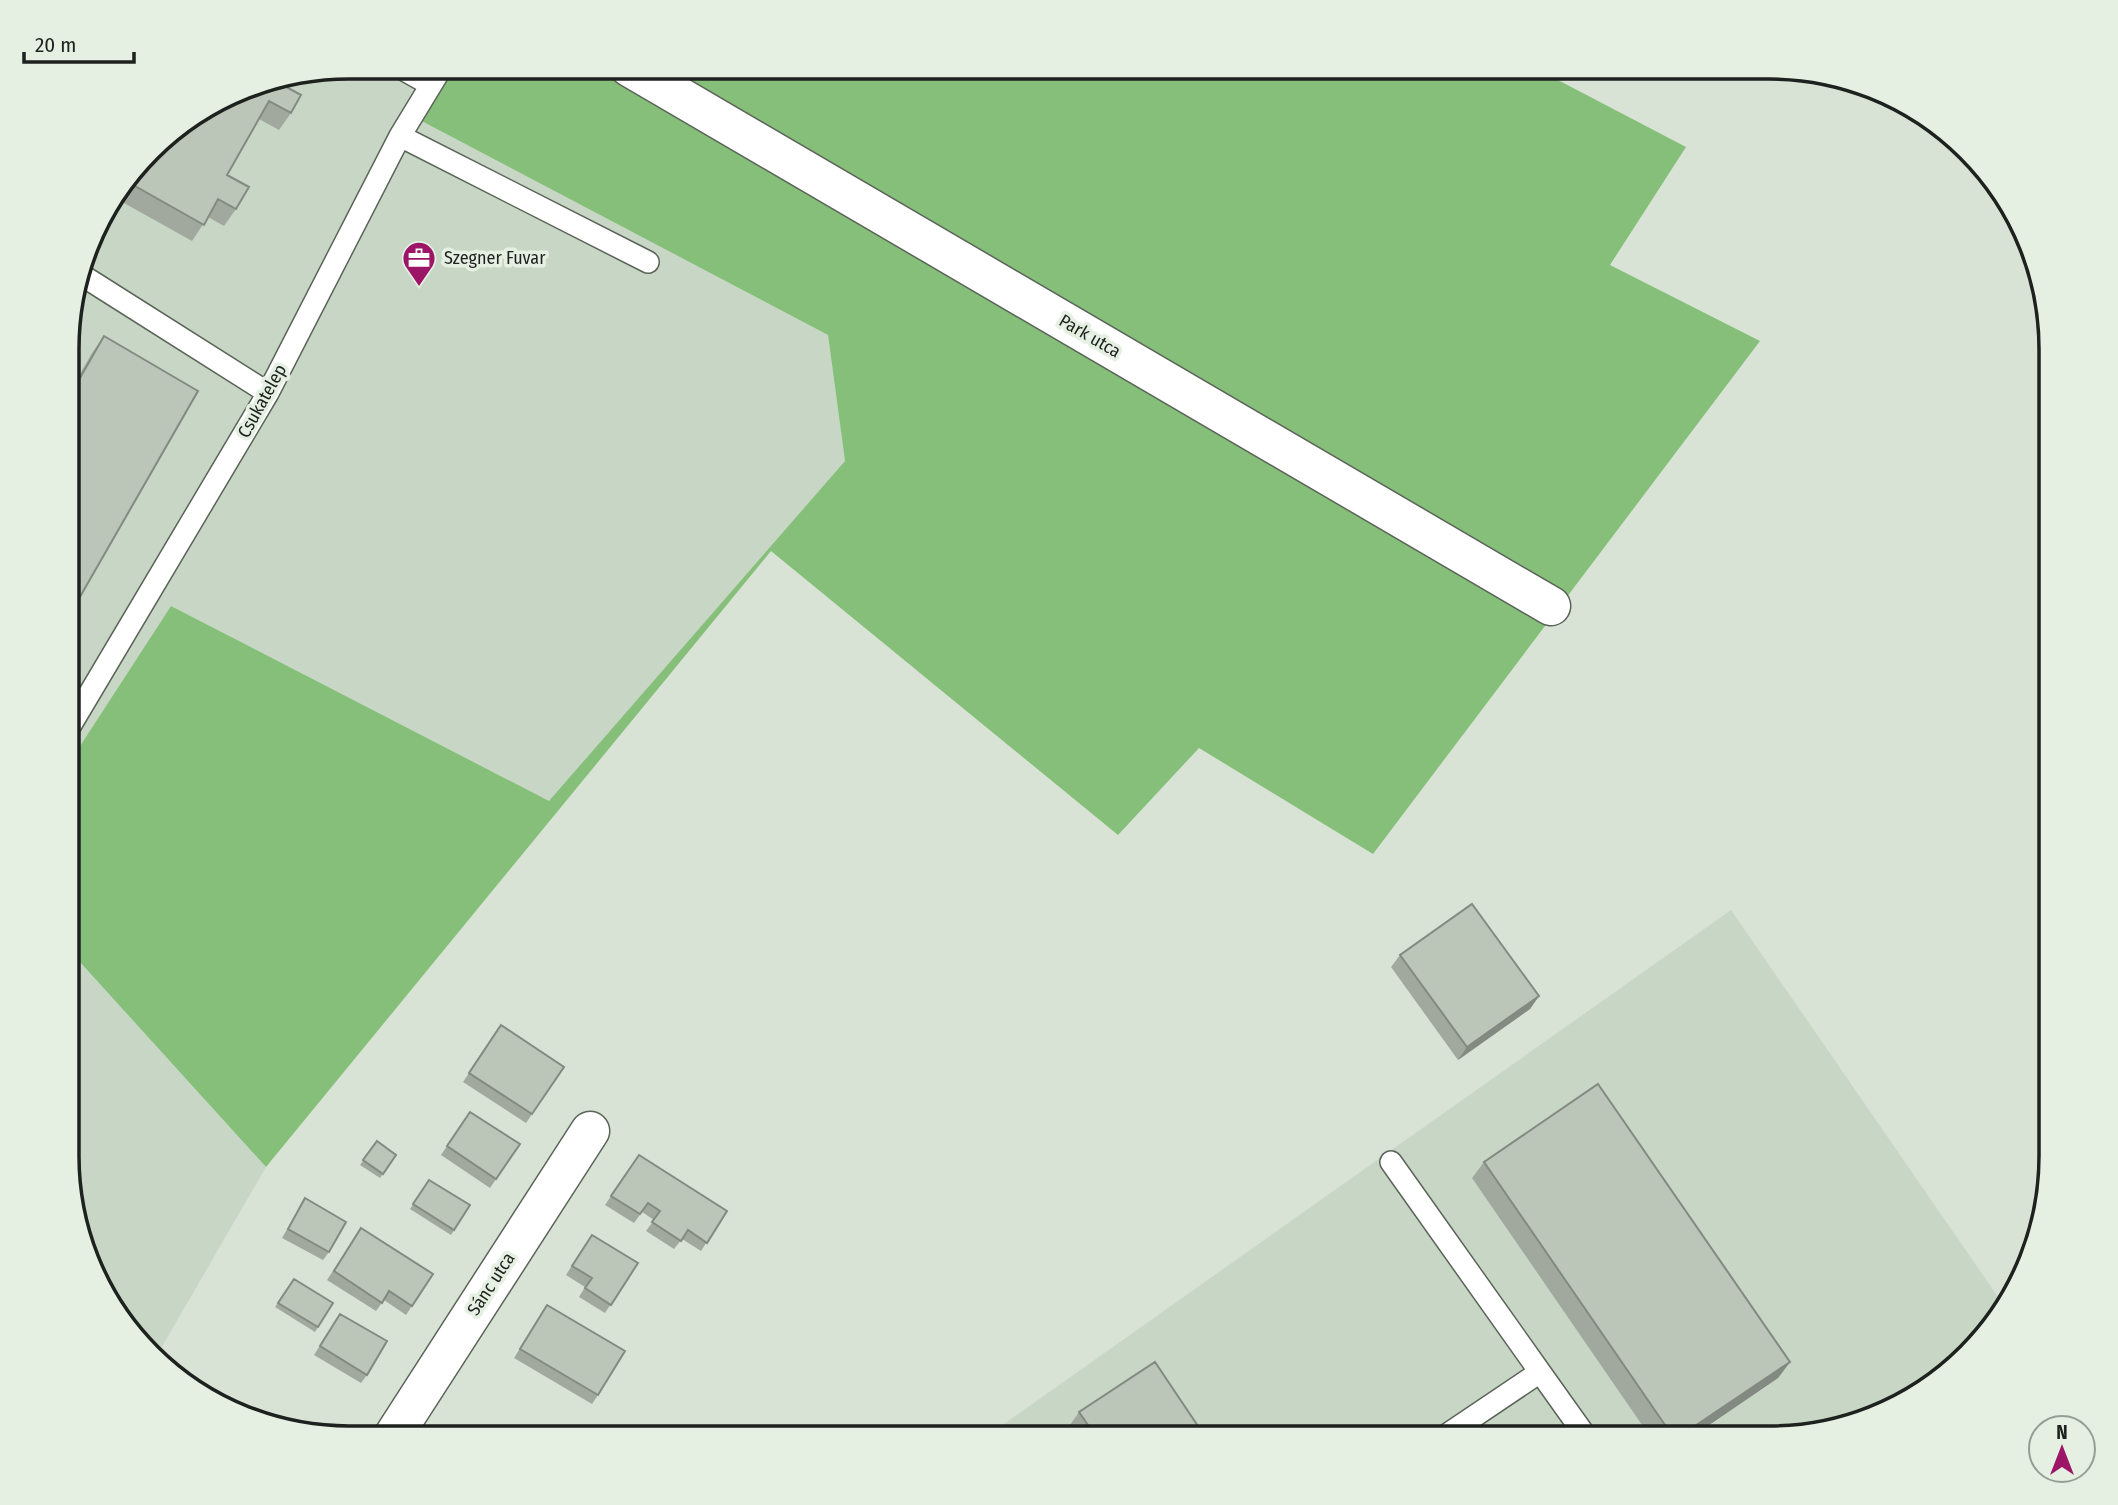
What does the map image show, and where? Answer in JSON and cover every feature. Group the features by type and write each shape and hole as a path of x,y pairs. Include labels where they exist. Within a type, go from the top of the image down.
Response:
{"street":[{"name":"Park utca","path":"650,79 1551,606"},
{"name":"Sánc utca","path":"400,1426 590,1131"}],"lane":[{"path":"421,79 431,85"},
{"name":"Csukatelep","path":"79,711 268,393 400,136 434,79"},
{"path":"400,136 648,262"},
{"path":"88,279 268,393"},
{"path":"1391,1162 1578,1426"},
{"path":"1460,1426 1540,1372"}],"shaded area":[{"path":"331,79 436,79 414,117 828,335 845,461 549,802 171,606 79,748 79,331 88,278 99,245 134,184 184,134 245,99 278,88"},
{"path":"1731,910 1999,1298 1984,1321 1960,1347 1919,1381 1873,1406 1840,1417 1805,1424 1001,1426"},
{"path":"79,961 266,1167 160,1349 134,1321 115,1292 99,1260 84,1209 79,1174"}],"green space":[{"path":"436,79 1556,79 1686,147 1610,265 1760,341 1373,854 1199,748 1118,835 771,551 266,1167 79,961 79,748 171,606 549,801 845,461 828,335 414,117"}],"building":[{"path":"285,86 301,95 291,113 269,101 227,175 249,187 236,209 218,199 204,225 133,185 184,134 213,115 245,99 278,88"},
{"path":"104,336 198,391 79,599 79,380"},
{"path":"1472,904 1539,996 1467,1047 1400,955"},
{"path":"501,1025 564,1067 532,1114 469,1073"},
{"path":"1598,1084 1790,1362 1695,1426 1666,1426 1484,1162"},
{"path":"470,1112 520,1144 496,1179 447,1146"},
{"path":"377,1141 396,1155 383,1174 363,1160"},
{"path":"639,1155 727,1211 707,1243 688,1230 681,1241 652,1222 660,1211 648,1203 640,1214 611,1196"},
{"path":"429,1180 470,1205 454,1230 413,1204"},
{"path":"305,1198 346,1222 329,1252 288,1229"},
{"path":"361,1228 433,1274 412,1306 389,1291 382,1303 334,1271"},
{"path":"592,1235 638,1263 611,1305 585,1288 592,1278 572,1266"},
{"path":"294,1279 333,1303 318,1327 278,1303"},
{"path":"547,1305 625,1351 598,1395 520,1349"},
{"path":"340,1314 387,1341 367,1375 320,1346"},
{"path":"1155,1362 1198,1426 1089,1426 1079,1412"}],"place":[{"name":"Szegner Fuvar","path":"419,288"}]}
